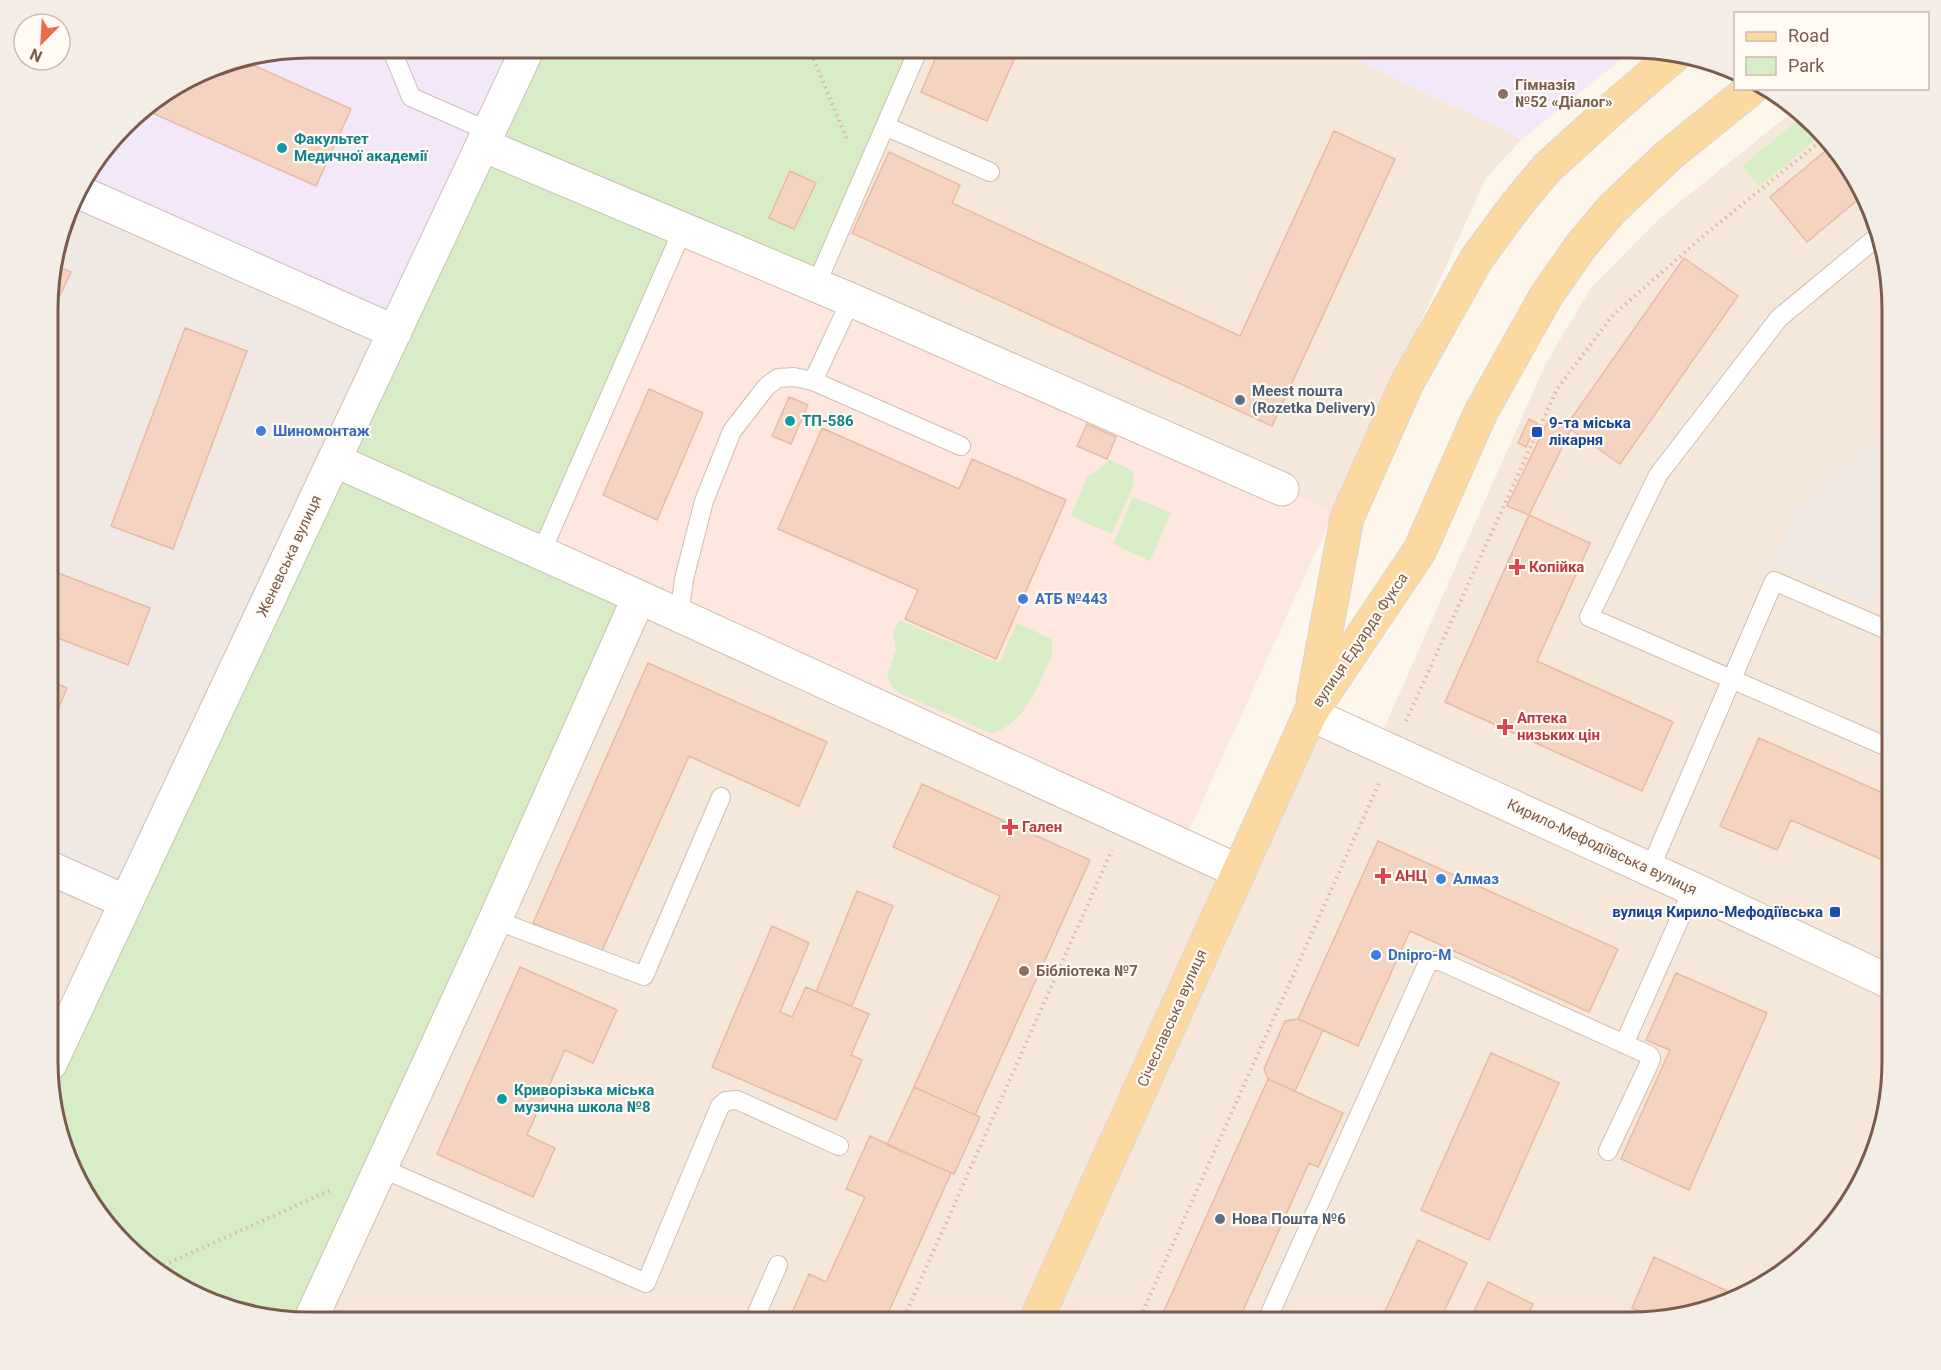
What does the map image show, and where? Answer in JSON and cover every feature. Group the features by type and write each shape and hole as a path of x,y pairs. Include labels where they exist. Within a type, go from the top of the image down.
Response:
{"main road":[{"name":"вулиця Едуарда Фукса","path":"1310,714 1347,518 1407,383 1477,258 1517,204 1556,161 1667,61"},
{"name":"вулиця Едуарда Фукса","path":"1310,714 1420,550 1480,412 1546,296 1581,246 1611,210 1669,155 1750,90"},
{"name":"Січеславська вулиця","path":"1040,1312 1310,714"}],"street":[{"name":"Женевська вулиця","path":"58,1047 523,59"},
{"path":"486,138 683,229 1282,489"},
{"path":"86,195 395,332"},
{"path":"334,460 1238,871"},
{"path":"315,1312 495,920 639,597"},
{"name":"Кирило-Мефодіївська вулиця","path":"1310,714 1693,888 1882,978"},
{"path":"58,872 126,902"}],"lane":[{"path":"395,59 411,97 486,138"},
{"path":"816,285 914,59"},
{"path":"885,126 990,172"},
{"path":"541,553 683,229"},
{"path":"1873,241 1779,318 1658,475 1589,617 1882,744"},
{"path":"813,381 851,300"},
{"path":"679,616 684,579 704,501 732,431 766,386 778,378 795,377 813,381 961,446"},
{"path":"1650,869 1774,581 1882,628"},
{"path":"495,920 644,976 721,797"},
{"path":"1624,1044 1693,888"},
{"path":"1271,1312 1426,967 1431,961 1440,961 1649,1055 1651,1058 1608,1151"},
{"path":"381,1168 646,1283 720,1106 726,1101 737,1100 839,1146"},
{"path":"757,1312 778,1265"}],"path":[{"path":"814,59 863,179"},
{"path":"1142,1312 1557,389 1613,315 1708,232 1819,143"},
{"path":"906,1312 1126,819"},
{"path":"164,1265 381,1168"}],"shaded area":[{"path":"293,59 523,59 395,332 86,195 110,157 132,132 157,110 198,84 244,67"},
{"path":"914,59 1355,59 1522,139 1486,178 1334,512 816,285"},
{"name":"Гімназія №52 «Діалог»","path":"1355,59 1622,59 1522,139"},
{"path":"1789,114 1809,132 1831,157 1857,198 1874,244 1880,276 1882,432 1793,514 1775,563 1882,610 1882,1077 1874,1126 1857,1172 1831,1213 1809,1238 1784,1260 1743,1286 1712,1298 1681,1307 1632,1312 314,1312 639,597 1238,871 1310,714 1377,744 1547,361 1591,288 1660,218"},
{"path":"84,197 395,332 126,902 58,872 58,309 63,260"},
{"path":"683,229 1334,512 1182,846 541,553"},
{"path":"1882,432 1882,610 1775,563 1793,514"},
{"path":"58,872 126,902 58,1047"}],"green space":[{"path":"523,59 914,59 816,285 683,229 541,552 639,597 314,1312 260,1307 198,1286 157,1260 132,1238 101,1200 78,1157 63,1110 58,1047"},
{"path":"1797,121 1816,140 1759,186 1742,166"},
{"path":"1110,460 1133,471 1134,484 1112,534 1071,516 1087,477"},
{"path":"1133,497 1171,513 1150,561 1113,544"},
{"path":"899,620 999,663 1017,623 1051,639 1052,653 1023,711 1009,725 990,733 895,691 887,677 896,649 893,634"}],"building":[{"path":"935,59 1014,59 987,121 921,92"},
{"name":"Факультет Медичної академії","path":"253,65 351,109 316,186 153,113 198,84"},
{"path":"1334,131 1395,159 1272,426 852,233 889,152 960,185 952,203 1240,336"},
{"path":"1826,151 1858,200 1807,242 1770,197"},
{"path":"790,171 816,183 794,229 769,218"},
{"path":"1684,258 1738,296 1620,464 1566,426"},
{"path":"62,268 71,272 59,298"},
{"path":"185,328 247,351 173,549 111,526"},
{"path":"649,389 703,413 657,520 603,495"},
{"name":"ТП-586","path":"789,397 808,405 791,444 772,436"},
{"path":"1529,419 1537,423 1526,447 1518,443"},
{"path":"1549,419 1571,429 1529,515 1507,506"},
{"path":"1087,424 1116,437 1107,459 1077,446"},
{"path":"822,428 959,489 972,459 1066,500 996,659 905,619 918,590 778,529"},
{"path":"1529,515 1590,543 1537,661 1673,722 1642,791 1445,702"},
{"path":"58,573 150,608 128,665 58,638"},
{"path":"648,663 827,742 799,806 689,756 601,953 533,923"},
{"path":"58,684 67,688 58,709"},
{"path":"1759,738 1882,793 1882,860 1791,820 1777,850 1720,826"},
{"path":"922,784 1090,860 975,1115 914,1087 1000,896 893,847"},
{"path":"1378,841 1618,949 1589,1012 1410,931 1358,1046 1298,1019"},
{"path":"857,891 893,906 852,1006 816,992"},
{"path":"772,926 809,943 780,1012 792,1017 806,987 869,1014 851,1055 862,1060 836,1120 712,1067"},
{"name":"Криворізька міська музична школа №8","path":"520,967 617,1010 593,1063 565,1050 527,1135 555,1148 533,1197 437,1154"},
{"path":"1676,973 1767,1013 1689,1190 1621,1159 1670,1050 1646,1040"},
{"path":"1298,1019 1323,1030 1295,1091 1268,1079 1264,1069 1285,1021"},
{"path":"1491,1053 1559,1083 1489,1240 1421,1210"},
{"path":"1268,1079 1343,1113 1318,1167 1309,1163 1242,1312 1163,1312"},
{"path":"914,1087 980,1117 954,1174 887,1145"},
{"path":"870,1136 951,1173 888,1312 792,1312 809,1274 826,1282 865,1197 846,1189"},
{"path":"1418,1240 1467,1263 1444,1312 1385,1312"},
{"path":"1654,1257 1729,1292 1681,1307 1640,1311 1632,1308"},
{"path":"1488,1282 1533,1304 1529,1312 1474,1312"}],"place":[{"name":"Гімназія №52 «Діалог»","path":"1503,94"},
{"name":"Факультет Медичної академії","path":"282,148"},
{"name":"Meest пошта (Rozetka Delivery)","path":"1240,400"},
{"name":"ТП-586","path":"790,421"},
{"name":"Шиномонтаж","path":"261,431"},
{"name":"9-та міська лікарня","path":"1537,432"},
{"name":"Копійка","path":"1517,567"},
{"name":"АТБ №443","path":"1023,599"},
{"name":"Аптека низьких цін","path":"1505,727"},
{"name":"Гален","path":"1010,827"},
{"name":"АНЦ","path":"1383,876"},
{"name":"Алмаз","path":"1441,879"},
{"name":"вулиця Кирило-Мефодіївська","path":"1835,912"},
{"name":"Dnipro-M","path":"1376,955"},
{"name":"Бібліотека №7","path":"1024,971"},
{"name":"Криворізька міська музична школа №8","path":"502,1099"},
{"name":"Нова Пошта №6","path":"1220,1219"}]}
